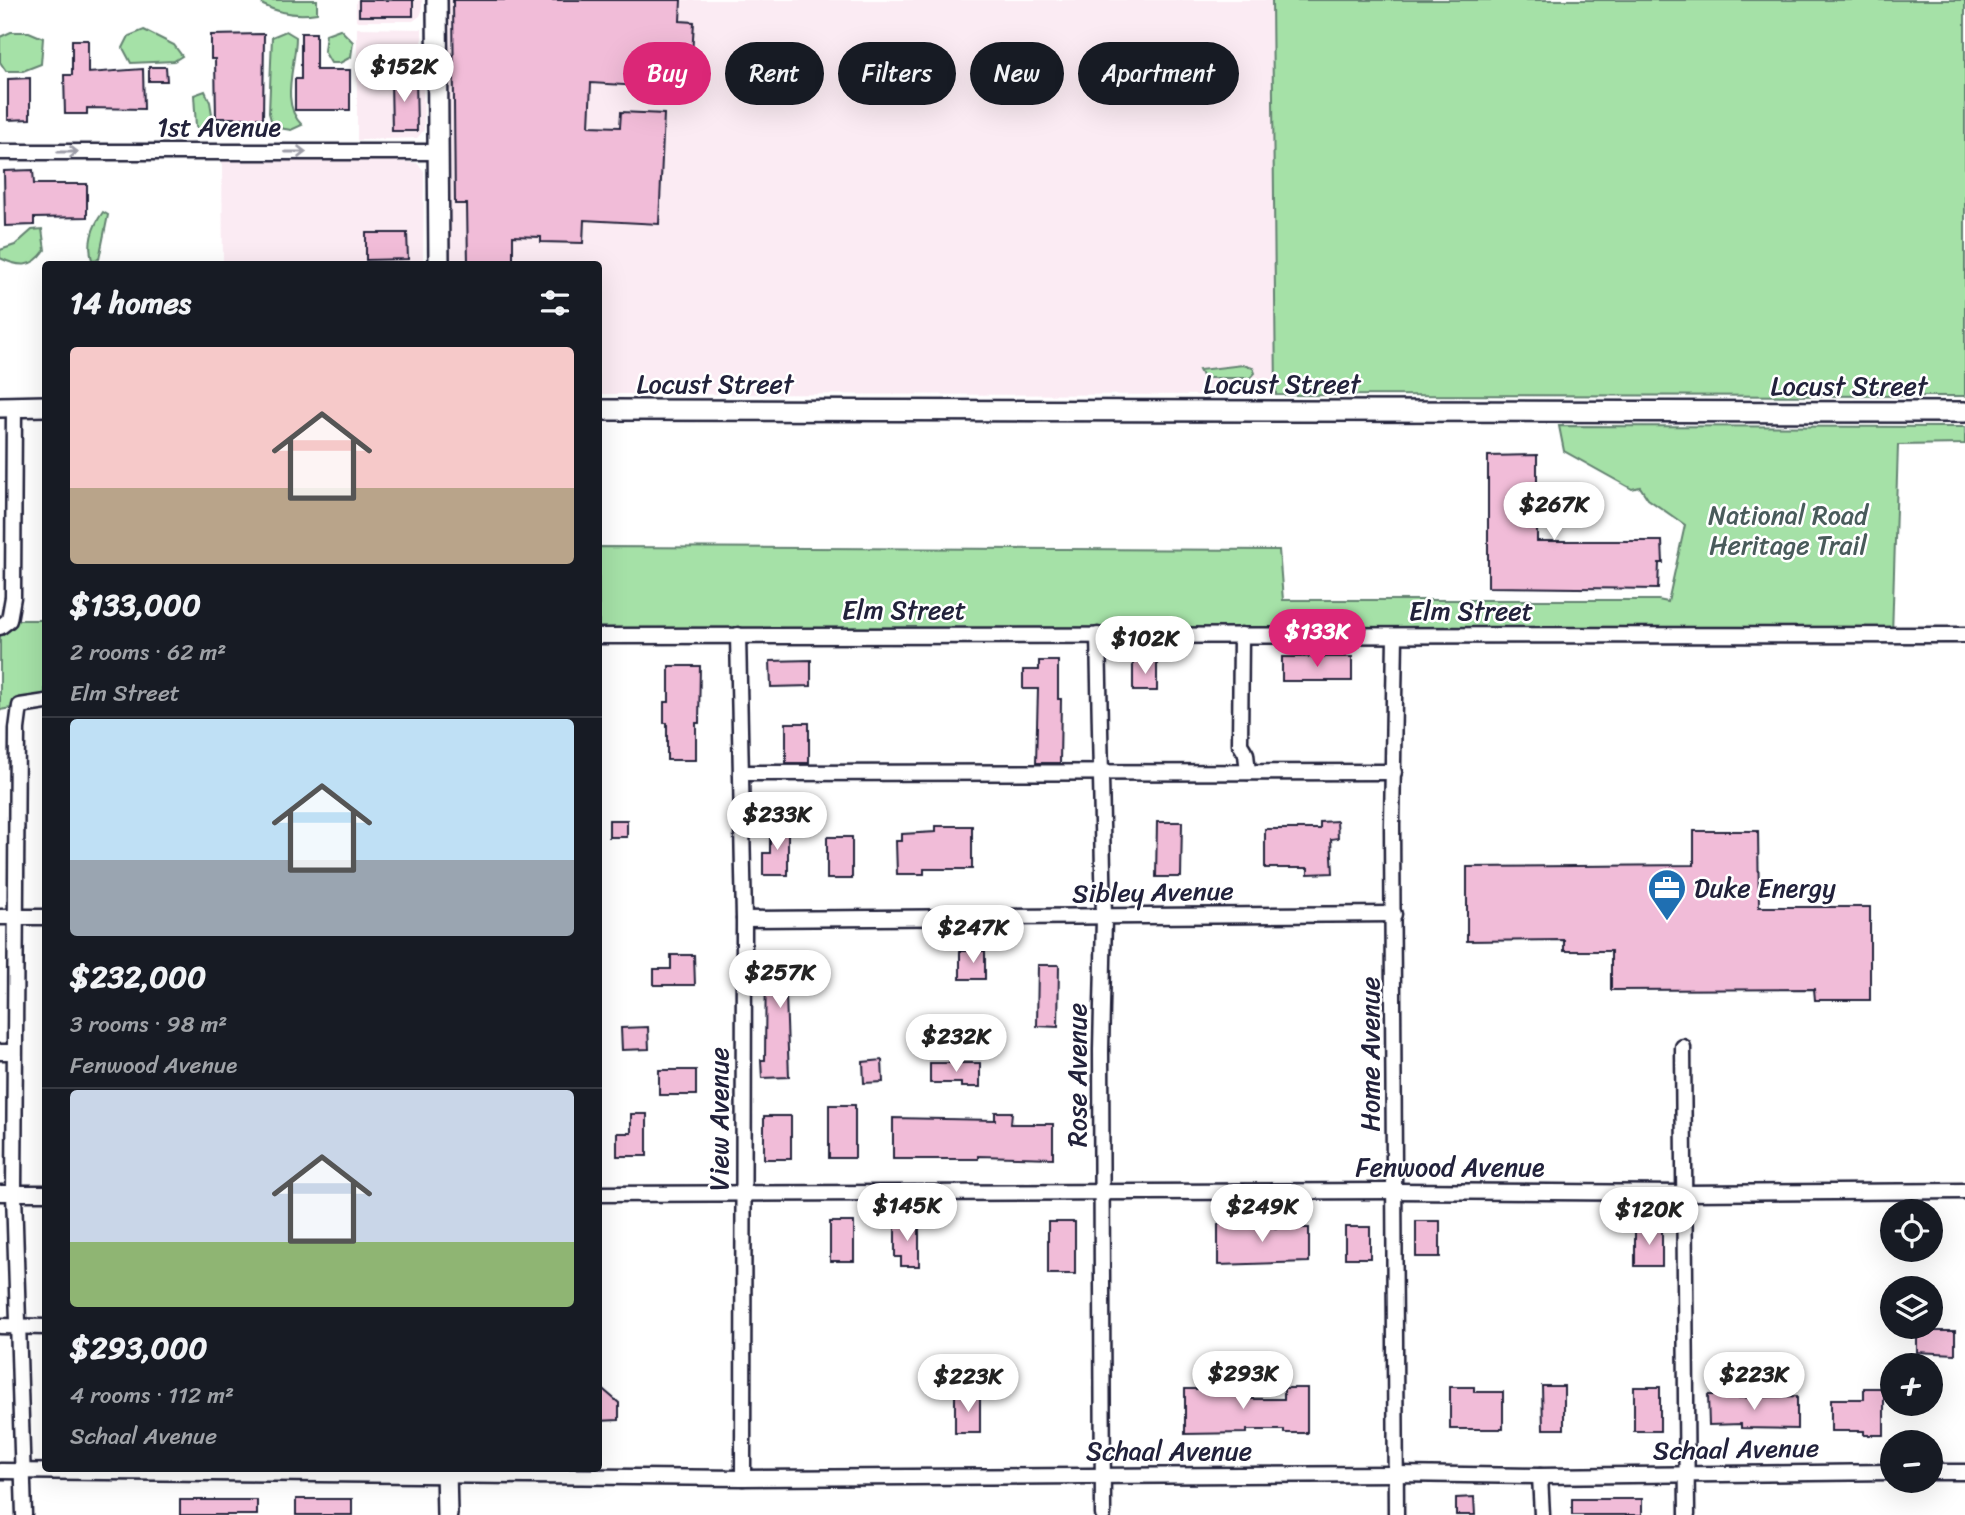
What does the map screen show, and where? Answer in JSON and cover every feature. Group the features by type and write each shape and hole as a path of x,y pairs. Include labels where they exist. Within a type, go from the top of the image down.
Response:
{"street":[{"path":"437,0 439,261"},
{"name":"1st Avenue","path":"0,152 438,152"},
{"path":"5,623 14,582 7,406 42,406"},
{"name":"Locust Street","path":"602,410 1965,412"},
{"name":"View Avenue","path":"738,635 744,919 743,1478"},
{"name":"Rose Avenue","path":"1098,635 1104,918 1101,1050 1103,1515"},
{"path":"1241,635 1240,744 1248,772"},
{"name":"Elm Street","path":"602,636 1965,635"},
{"name":"Home Avenue","path":"1395,636 1396,1515"},
{"path":"23,1515 18,1326 7,1193 7,917 20,706 42,703"},
{"path":"741,773 1394,772"},
{"name":"Sibley Avenue","path":"744,919 1394,914"},
{"path":"7,917 42,917"},
{"path":"1683,1047 1687,1515"},
{"name":"Fenwood Avenue","path":"602,1194 1965,1191"},
{"path":"7,1193 42,1193"},
{"path":"0,1326 42,1327"},
{"name":"Schaal Avenue","path":"0,1471 446,1472 743,1478 1396,1474 1539,1476 1880,1472"},
{"path":"446,1472 447,1515"},
{"path":"1943,1472 1965,1472"},
{"path":"1539,1476 1542,1515"}],"shaded area":[{"path":"356,0 422,0 422,11 413,21 356,21"},
{"path":"446,0 1272,0 1276,395 602,394 602,261 450,261 447,238"},
{"path":"357,28 422,29 424,130 417,138 357,140"},
{"path":"222,161 394,161 417,163 424,171 423,261 223,261"}],"green space":[{"path":"261,0 317,0 317,13 282,12 263,5"},
{"path":"1272,0 1965,0 1965,396 1276,395"},
{"path":"340,29 353,42 351,57 340,63 331,63 324,51 326,34"},
{"path":"144,30 174,45 182,56 174,61 131,63 123,48 129,36"},
{"path":"286,31 296,37 290,95 295,116 302,125 291,130 273,127 269,113 272,37"},
{"path":"11,32 29,32 43,38 41,64 23,71 6,71 0,62 0,37"},
{"path":"205,91 210,102 214,126 205,132 196,127 194,95"},
{"path":"103,212 108,215 99,259 92,260 92,235"},
{"path":"42,229 45,250 35,261 19,264 0,258 0,250 15,245 32,230"},
{"path":"1243,365 1253,368 1255,373 1250,378 1203,378 1199,370"},
{"name":"National Road Heritage Trail","path":"1559,426 1965,427 1965,444 1898,445 1892,635 602,636 602,547 1279,550 1283,600 1668,602 1685,525 1648,499 1640,487 1632,489 1564,451"},
{"path":"9,620 42,620 42,703 0,710 0,627"}],"building":[{"path":"359,0 413,0 413,16 359,16"},
{"path":"453,0 681,0 680,21 694,22 693,42 623,42 623,85 591,83 589,126 620,127 621,112 664,114 659,224 584,220 583,243 541,242 541,237 513,236 513,261 468,261 467,204 455,204"},
{"path":"301,33 316,33 316,70 350,70 350,110 295,110 295,79 301,79"},
{"path":"264,34 263,118 216,118 215,59 211,59 211,35"},
{"path":"72,40 88,40 88,73 143,69 144,109 87,108 87,114 65,114 64,75 72,75"},
{"path":"149,67 166,67 167,81 149,81"},
{"path":"416,76 417,131 392,131 391,79"},
{"path":"30,78 30,119 8,120 8,79"},
{"path":"33,170 34,184 87,184 87,217 34,218 34,225 5,226 4,171"},
{"path":"366,233 407,233 408,259 366,260"},
{"path":"1537,455 1537,541 1662,541 1663,563 1659,563 1658,589 1488,587 1488,456"},
{"path":"1282,657 1352,657 1352,681 1282,681"},
{"path":"811,660 811,686 771,687 770,661"},
{"path":"1039,661 1058,661 1058,699 1061,699 1060,763 1036,763 1038,689 1023,689 1023,670 1039,670"},
{"path":"1133,661 1157,661 1157,691 1133,691"},
{"path":"669,666 700,666 696,760 667,760 664,702 669,702"},
{"path":"786,723 809,723 809,763 786,763"},
{"path":"609,820 627,820 627,837 609,837"},
{"path":"1337,821 1338,838 1331,839 1333,873 1308,874 1308,868 1265,868 1265,829 1320,829 1320,822"},
{"path":"1157,822 1182,822 1181,877 1156,877"},
{"path":"770,824 788,824 788,875 763,875 763,853 770,853"},
{"path":"936,826 972,826 972,869 924,869 924,874 897,874 896,841 902,841 902,834 936,832"},
{"path":"1694,831 1758,831 1759,907 1870,907 1870,1000 1815,1000 1814,989 1611,990 1611,951 1564,951 1564,940 1467,941 1467,867 1694,865"},
{"path":"827,837 852,837 852,879 827,879"},
{"path":"960,951 985,951 985,979 960,979"},
{"path":"671,955 694,955 695,985 654,985 654,969 671,969"},
{"path":"766,955 806,955 806,979 796,979 796,995 786,995 789,1077 762,1078 761,1060 765,1060"},
{"path":"1038,965 1059,965 1058,1027 1037,1026"},
{"path":"648,1027 649,1049 622,1050 621,1028"},
{"path":"882,1060 883,1082 864,1083 863,1062"},
{"path":"930,1063 980,1063 980,1087 961,1087 961,1083 930,1083"},
{"path":"659,1070 696,1070 696,1095 659,1095"},
{"path":"829,1105 855,1105 855,1158 829,1158"},
{"path":"995,1112 1012,1112 1011,1124 1053,1124 1053,1158 978,1156 978,1159 893,1159 893,1118 995,1120"},
{"path":"631,1114 647,1114 647,1156 617,1156 617,1133 631,1133"},
{"path":"764,1116 791,1116 791,1159 764,1159"},
{"path":"1416,1221 1440,1221 1440,1257 1416,1257"},
{"path":"830,1222 854,1222 854,1261 830,1261"},
{"path":"895,1222 919,1222 919,1266 901,1266 901,1257 895,1257"},
{"path":"1048,1222 1075,1222 1075,1274 1048,1274"},
{"path":"1275,1222 1275,1228 1309,1228 1309,1262 1218,1265 1218,1224"},
{"path":"1345,1227 1370,1227 1370,1258 1345,1258"},
{"path":"1635,1228 1662,1228 1662,1266 1635,1266"},
{"path":"1943,1331 1955,1331 1955,1354 1917,1352 1917,1339 1943,1339"},
{"path":"1209,1383 1247,1383 1247,1399 1284,1399 1284,1388 1307,1388 1307,1433 1247,1430 1247,1433 1185,1434 1185,1389 1209,1389"},
{"path":"1542,1386 1564,1386 1564,1429 1543,1429"},
{"path":"1450,1387 1474,1387 1474,1392 1503,1392 1503,1429 1450,1429"},
{"path":"1634,1387 1660,1387 1660,1431 1634,1431"},
{"path":"602,1388 619,1403 619,1420 602,1421"},
{"path":"1864,1388 1880,1388 1880,1416 1884,1416 1884,1430 1880,1430 1880,1435 1864,1435 1864,1431 1831,1431 1831,1399 1864,1399"},
{"path":"980,1394 980,1433 955,1433 955,1395"},
{"path":"1708,1395 1731,1395 1731,1398 1797,1396 1797,1429 1741,1428 1741,1424 1709,1425"},
{"path":"1474,1497 1475,1515 1456,1515 1456,1498"},
{"path":"296,1499 352,1499 352,1515 296,1515"},
{"path":"1572,1499 1642,1499 1642,1515 1572,1515"},
{"path":"180,1500 257,1500 257,1515 180,1515"}],"place":[{"name":"Duke Energy","path":"1667,922"}]}
